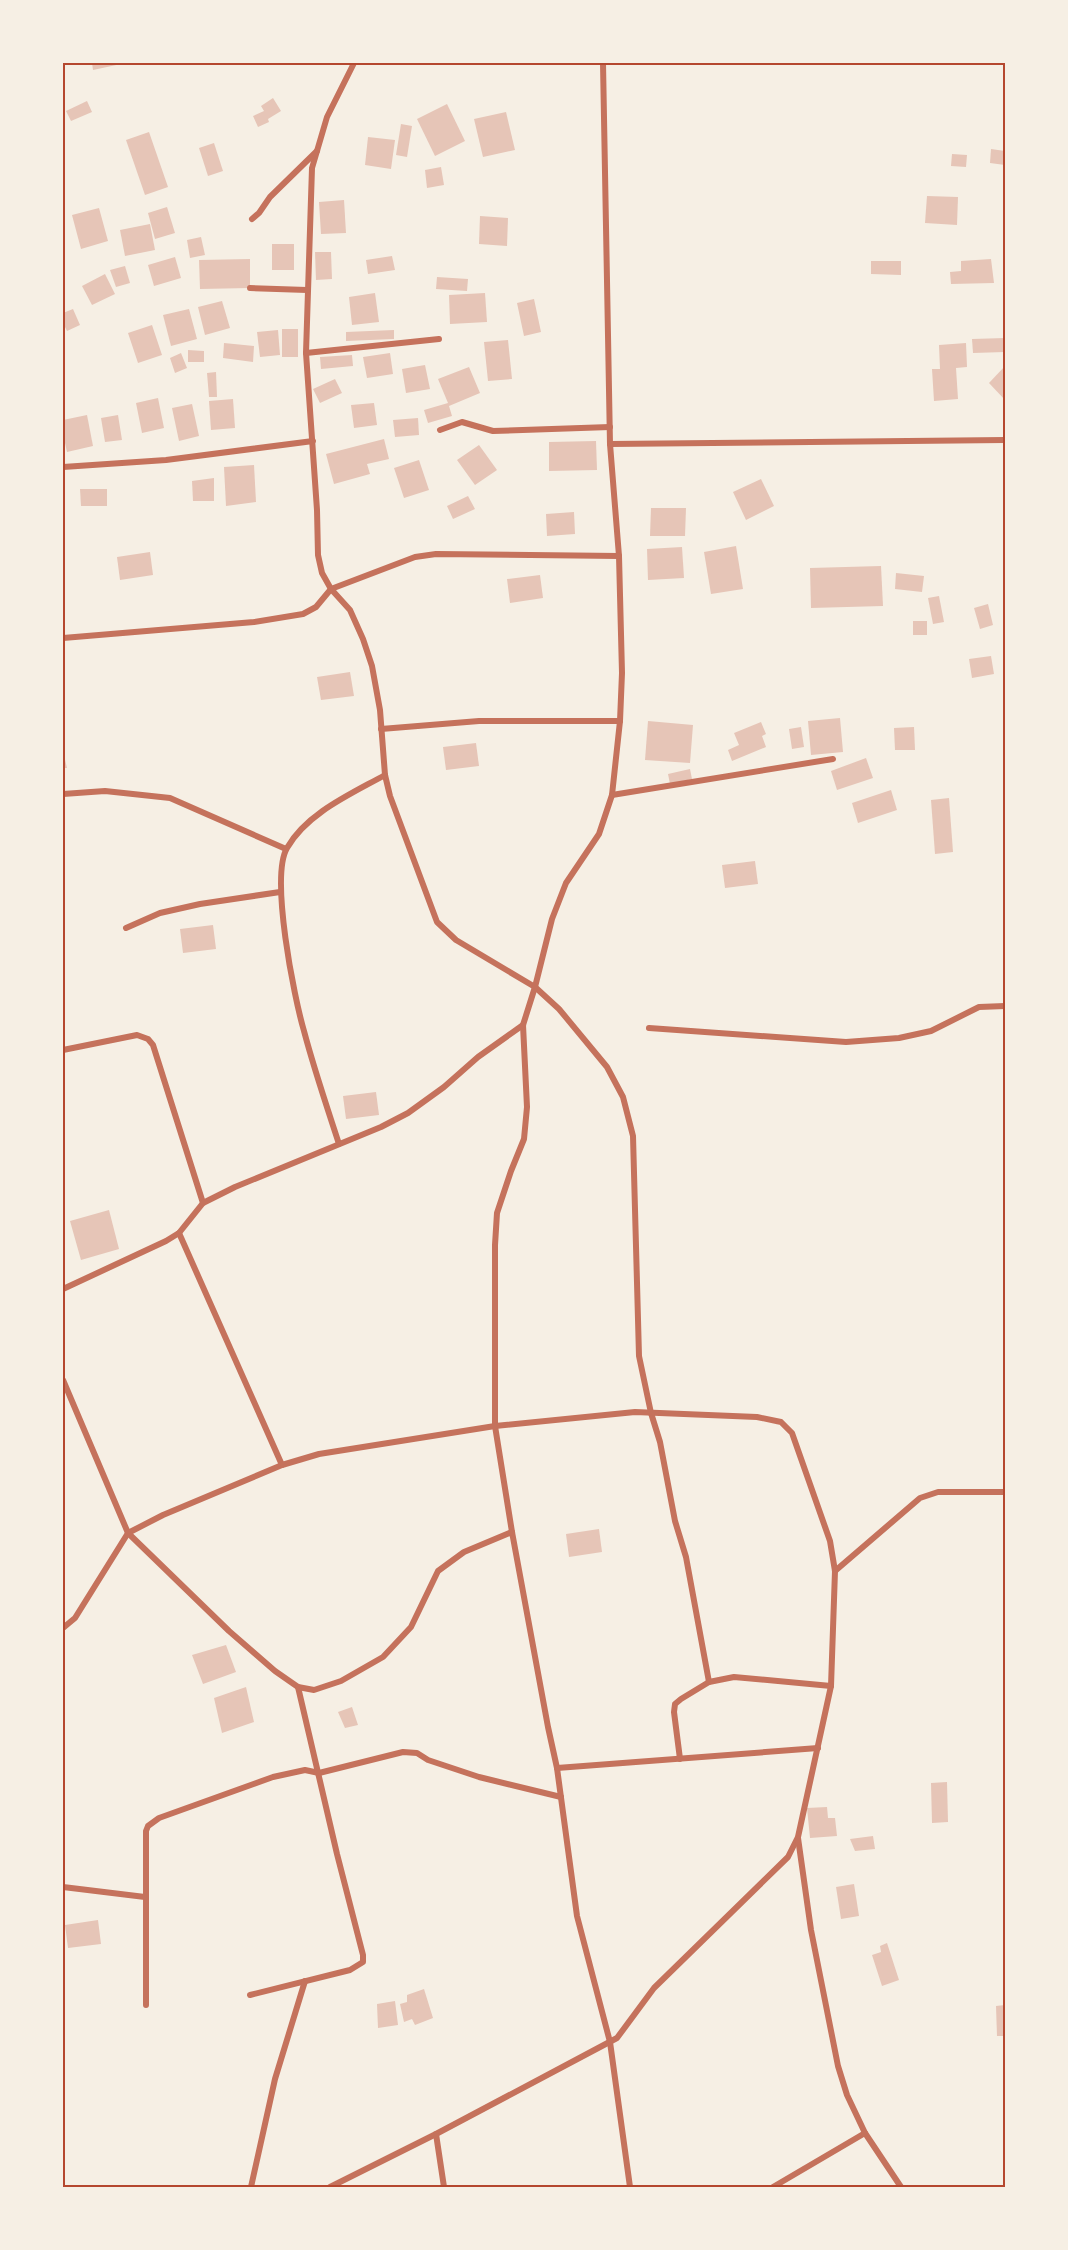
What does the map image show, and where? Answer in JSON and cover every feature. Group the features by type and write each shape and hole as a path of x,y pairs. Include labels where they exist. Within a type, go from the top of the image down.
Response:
{"street":[{"path":"354,63 327,117 312,168 306,352 318,555 322,573 330,588 350,610 372,666 381,729 384,775 438,922 456,940 535,987 559,1009 607,1067 623,1096 633,1136 638,1348 651,1413 660,1442 669,1494 686,1557 709,1682"},
{"path":"603,63 610,444 619,556 622,673 620,721 612,795 598,834 566,883 523,1025 527,1107 524,1140 497,1213 495,1426 512,1532 557,1768 577,1916 610,2042 630,2187"},
{"path":"252,219 270,197 317,151"},
{"path":"250,288 307,290"},
{"path":"306,352 439,339"},
{"path":"440,429 462,422 493,431 610,427"},
{"path":"610,444 1005,440"},
{"path":"63,467 166,460 313,441"},
{"path":"63,638 254,622 303,614 316,607 330,588 415,557 436,554 619,556"},
{"path":"381,729 479,721 620,721"},
{"path":"612,795 833,759"},
{"path":"339,1144 303,1031 285,935 280,892 286,849 311,820 384,775"},
{"path":"63,794 105,791 170,798 286,849"},
{"path":"126,928 160,913 200,904 280,892"},
{"path":"649,1028 846,1042 899,1038 932,1031 979,1007 1005,1006"},
{"path":"63,1289 166,1241 179,1233 203,1203 408,1113 444,1087 478,1057 523,1025"},
{"path":"63,1050 137,1035 148,1039 153,1045 203,1203"},
{"path":"179,1233 282,1465"},
{"path":"63,1380 128,1533 229,1631 298,1688 314,1690 341,1681 383,1657 411,1627 438,1571 464,1552 512,1532"},
{"path":"63,1628 75,1618 128,1533 163,1515 282,1465 320,1454 495,1426 635,1412 757,1417 781,1422 792,1433 830,1541 835,1571 831,1686 798,1838 788,1857 670,1971 654,1988 622,2032 610,2042 330,2187"},
{"path":"835,1571 920,1498 938,1492 1005,1492"},
{"path":"680,1759 675,1704 709,1682 734,1677 831,1686"},
{"path":"250,1995 350,1970 363,1962 298,1688"},
{"path":"557,1768 819,1748"},
{"path":"146,2005 146,1831 152,1822 273,1777 305,1770 319,1773 403,1752 417,1754 479,1777 561,1797"},
{"path":"798,1838 811,1930 838,2066 847,2095 865,2133 901,2187"},
{"path":"63,1887 145,1897"},
{"path":"251,2187 275,2079 305,1981"},
{"path":"773,2187 865,2133"},
{"path":"436,2134 444,2187"}],"building":[{"path":"92,63 121,63 121,64 93,70"},
{"path":"273,98 281,111 268,119 269,122 258,127 253,116 264,111 261,106"},
{"path":"87,101 92,112 71,121 66,111"},
{"path":"447,104 465,141 435,156 417,119"},
{"path":"506,112 515,150 483,157 474,119"},
{"path":"401,124 412,126 407,157 396,155"},
{"path":"149,132 168,187 145,195 126,140"},
{"path":"368,137 395,140 391,169 365,165"},
{"path":"214,143 223,171 208,176 199,148"},
{"path":"991,149 1005,151 1005,165 990,163"},
{"path":"952,154 967,155 966,167 951,166"},
{"path":"441,167 444,185 427,188 425,170"},
{"path":"927,196 958,197 957,225 925,223"},
{"path":"344,200 346,233 321,234 319,202"},
{"path":"167,207 175,233 155,239 148,213"},
{"path":"99,208 108,241 81,249 72,215"},
{"path":"480,216 508,218 507,246 479,244"},
{"path":"150,224 155,250 125,256 120,230"},
{"path":"201,237 205,255 190,258 187,240"},
{"path":"272,244 294,244 294,270 272,270"},
{"path":"315,252 331,252 332,279 316,280"},
{"path":"392,256 395,270 368,274 366,260"},
{"path":"175,257 181,278 154,286 148,265"},
{"path":"250,259 250,288 200,289 199,260"},
{"path":"991,259 994,283 951,284 950,272 961,271 961,261"},
{"path":"871,261 901,261 901,275 871,274"},
{"path":"125,266 130,283 116,287 110,270"},
{"path":"105,274 115,294 92,305 82,286"},
{"path":"437,277 468,279 467,291 436,289"},
{"path":"375,293 379,322 352,325 349,297"},
{"path":"485,293 487,322 450,324 449,295"},
{"path":"534,299 541,332 524,336 517,303"},
{"path":"222,301 230,328 205,335 198,307"},
{"path":"73,309 80,325 67,331 63,323 63,313"},
{"path":"189,309 197,339 171,346 163,315"},
{"path":"152,325 162,355 138,363 128,333"},
{"path":"282,329 298,329 298,357 282,357"},
{"path":"278,330 280,355 260,357 257,332"},
{"path":"394,330 394,339 346,341 346,332"},
{"path":"1005,338 1005,352 973,353 972,339"},
{"path":"508,340 512,379 488,381 484,342"},
{"path":"224,343 254,346 253,362 223,358"},
{"path":"966,343 967,367 956,368 958,399 934,401 932,369 940,369 939,345"},
{"path":"188,350 204,351 204,362 188,362"},
{"path":"181,353 187,368 175,373 170,358"},
{"path":"390,353 393,374 367,378 363,357"},
{"path":"352,355 353,366 321,369 320,357"},
{"path":"425,365 430,389 406,393 402,369"},
{"path":"1005,366 1005,400 989,383"},
{"path":"469,367 480,393 449,406 452,416 428,423 424,410 448,403 438,379"},
{"path":"216,372 217,397 209,397 207,373"},
{"path":"335,379 342,393 320,403 313,389"},
{"path":"158,398 164,428 142,433 136,403"},
{"path":"233,399 235,428 211,430 209,401"},
{"path":"374,403 377,425 354,428 351,405"},
{"path":"192,404 199,436 179,441 172,408"},
{"path":"87,415 93,446 67,452 63,420"},
{"path":"118,415 122,440 105,442 101,418"},
{"path":"418,418 419,435 395,437 393,420"},
{"path":"384,439 389,459 367,464 370,474 334,484 326,454"},
{"path":"596,441 597,470 549,471 549,442"},
{"path":"479,445 497,470 475,485 457,460"},
{"path":"419,460 429,490 404,498 394,468"},
{"path":"254,465 256,502 226,506 224,467"},
{"path":"214,478 214,501 193,501 192,481"},
{"path":"761,479 774,506 746,520 733,492"},
{"path":"80,489 107,489 107,506 81,506"},
{"path":"468,496 475,509 453,519 447,506"},
{"path":"651,508 686,508 685,536 650,536"},
{"path":"574,512 575,534 547,536 546,514"},
{"path":"736,546 743,589 711,594 704,552"},
{"path":"682,547 684,578 648,580 647,549"},
{"path":"150,552 153,575 120,580 117,557"},
{"path":"881,566 883,606 811,608 810,568"},
{"path":"896,573 924,576 922,592 895,589"},
{"path":"540,575 543,598 510,603 507,579"},
{"path":"939,596 944,622 933,624 928,598"},
{"path":"988,604 993,625 980,629 974,608"},
{"path":"913,621 927,621 927,635 913,635"},
{"path":"991,656 994,674 972,678 969,659"},
{"path":"350,672 354,696 321,700 317,677"},
{"path":"840,718 843,752 811,755 808,721"},
{"path":"648,721 693,725 690,763 645,760"},
{"path":"761,722 766,734 762,736 766,747 732,761 728,750 739,745 734,733"},
{"path":"801,727 804,747 792,749 789,729"},
{"path":"914,727 915,750 895,750 894,728"},
{"path":"476,743 479,766 446,770 443,747"},
{"path":"63,751 67,768 63,768"},
{"path":"866,758 873,778 837,790 831,771"},
{"path":"690,769 692,779 670,784 668,774"},
{"path":"891,790 897,810 858,823 852,803"},
{"path":"949,798 953,852 935,854 931,800"},
{"path":"755,861 758,884 725,888 722,865"},
{"path":"213,925 216,949 183,953 180,929"},
{"path":"376,1092 379,1115 346,1119 343,1096"},
{"path":"109,1210 119,1249 81,1260 70,1221"},
{"path":"599,1529 602,1552 569,1557 566,1534"},
{"path":"226,1645 236,1672 203,1684 192,1655"},
{"path":"246,1687 254,1722 222,1733 214,1698"},
{"path":"352,1707 358,1725 345,1728 338,1712"},
{"path":"947,1782 948,1822 932,1823 931,1783"},
{"path":"827,1807 828,1818 835,1818 837,1836 810,1838 807,1808"},
{"path":"873,1836 875,1849 855,1851 850,1839"},
{"path":"854,1884 859,1916 841,1919 836,1887"},
{"path":"98,1920 101,1944 68,1948 65,1925"},
{"path":"887,1943 899,1980 882,1986 872,1955 881,1952 880,1946"},
{"path":"424,1989 433,2018 415,2025 412,2019 404,2022 400,2004 407,2002 407,1995"},
{"path":"395,2001 398,2025 378,2028 377,2004"},
{"path":"1005,2005 1005,2036 997,2036 996,2006"}]}
